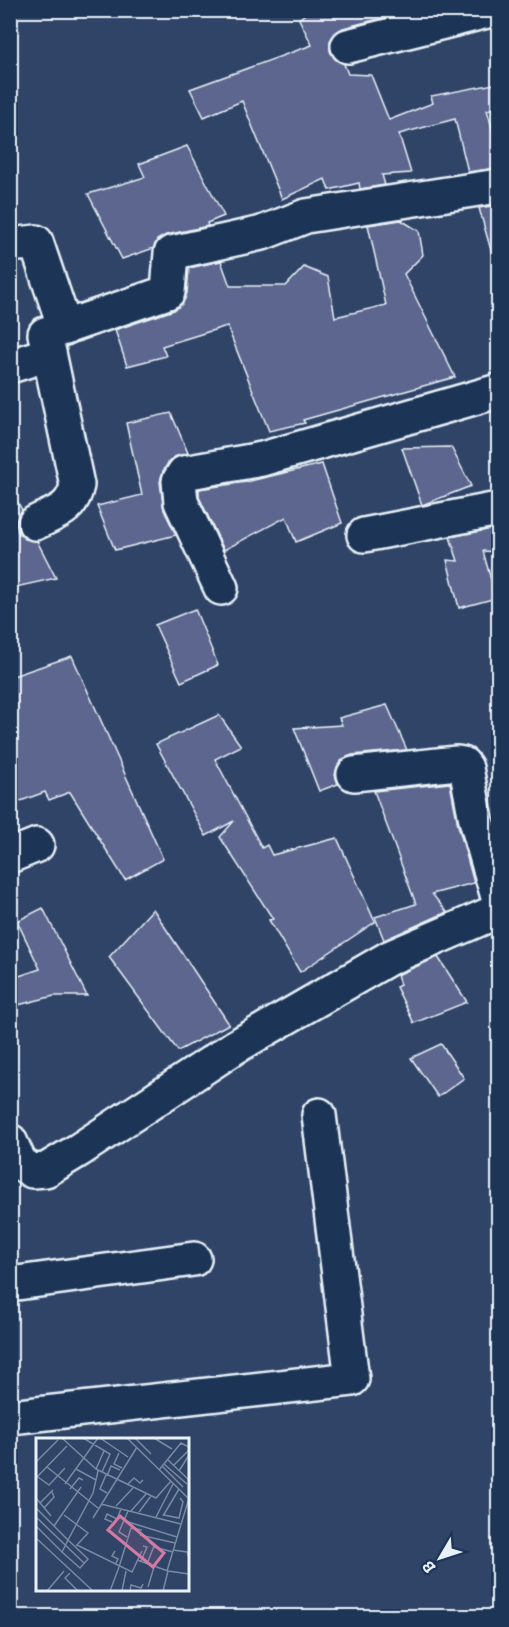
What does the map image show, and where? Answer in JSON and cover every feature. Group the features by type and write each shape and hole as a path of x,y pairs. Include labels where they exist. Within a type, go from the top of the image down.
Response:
{"street":[{"path":"348,46 491,10"},
{"path":"10,366 57,341 168,292 171,253 262,233 306,216 498,186"},
{"path":"10,245 36,242 57,341 77,485 72,502 67,507 35,523"},
{"path":"221,588 181,502 179,481 184,473 262,459 498,391"},
{"path":"364,535 498,508"},
{"path":"354,774 463,764 466,768 476,820 498,897"},
{"path":"10,1141 20,1163 32,1171 46,1170 235,1047 388,958 498,911"},
{"path":"10,1417 352,1379 319,1115"},
{"path":"10,1284 194,1259"}],"building":[{"path":"310,10 397,10 398,14 343,28 335,33 330,41 330,51 335,59 344,64 348,74 371,75 389,120 433,103 431,96 494,84 498,94 498,107 487,110 498,148 498,168 468,172 455,119 399,134 411,173 382,175 385,185 360,189 359,183 329,190 325,179 282,199 242,101 204,117 190,89 312,45 299,19"},
{"path":"187,146 224,216 207,223 208,226 166,235 157,240 154,248 122,259 88,194 145,177 139,164"},
{"path":"498,205 498,253 492,254 479,208"},
{"path":"401,220 419,231 423,255 404,274 455,377 303,420 305,423 269,431 227,326 162,346 166,356 127,366 115,330 174,310 182,304 187,293 189,268 221,261 230,286 286,286 304,267 328,277 335,317 386,305 368,225"},
{"path":"171,413 188,453 174,457 168,463 160,482 164,510 176,535 115,550 97,506 142,495 126,423"},
{"path":"451,447 471,486 422,505 402,448"},
{"path":"322,464 342,523 296,542 286,517 224,550 199,497 199,489 246,482"},
{"path":"10,488 22,510 16,521 18,532 25,539 37,541 56,578 16,587 10,578"},
{"path":"492,529 498,552 483,551 496,598 459,608 447,560 458,561 450,537"},
{"path":"195,609 218,665 181,682 155,625"},
{"path":"72,656 163,859 125,880 70,792 49,800 45,792 10,805 10,677"},
{"path":"387,705 407,750 352,755 343,759 335,775 338,784 319,791 294,728 342,725 339,718"},
{"path":"219,715 241,746 215,759 262,848 267,845 272,855 337,838 375,922 300,972 269,920 273,919 220,837 234,821 206,836 156,744"},
{"path":"450,783 458,825 474,883 432,894 447,912 384,940 375,917 416,904 374,791"},
{"path":"43,908 87,996 54,996 10,1007 10,979 40,969 17,921"},
{"path":"153,909 229,1024 178,1051 109,957"},
{"path":"438,957 467,1002 414,1023 396,987 400,985 397,975"},
{"path":"441,1044 464,1078 438,1097 411,1058"}]}
